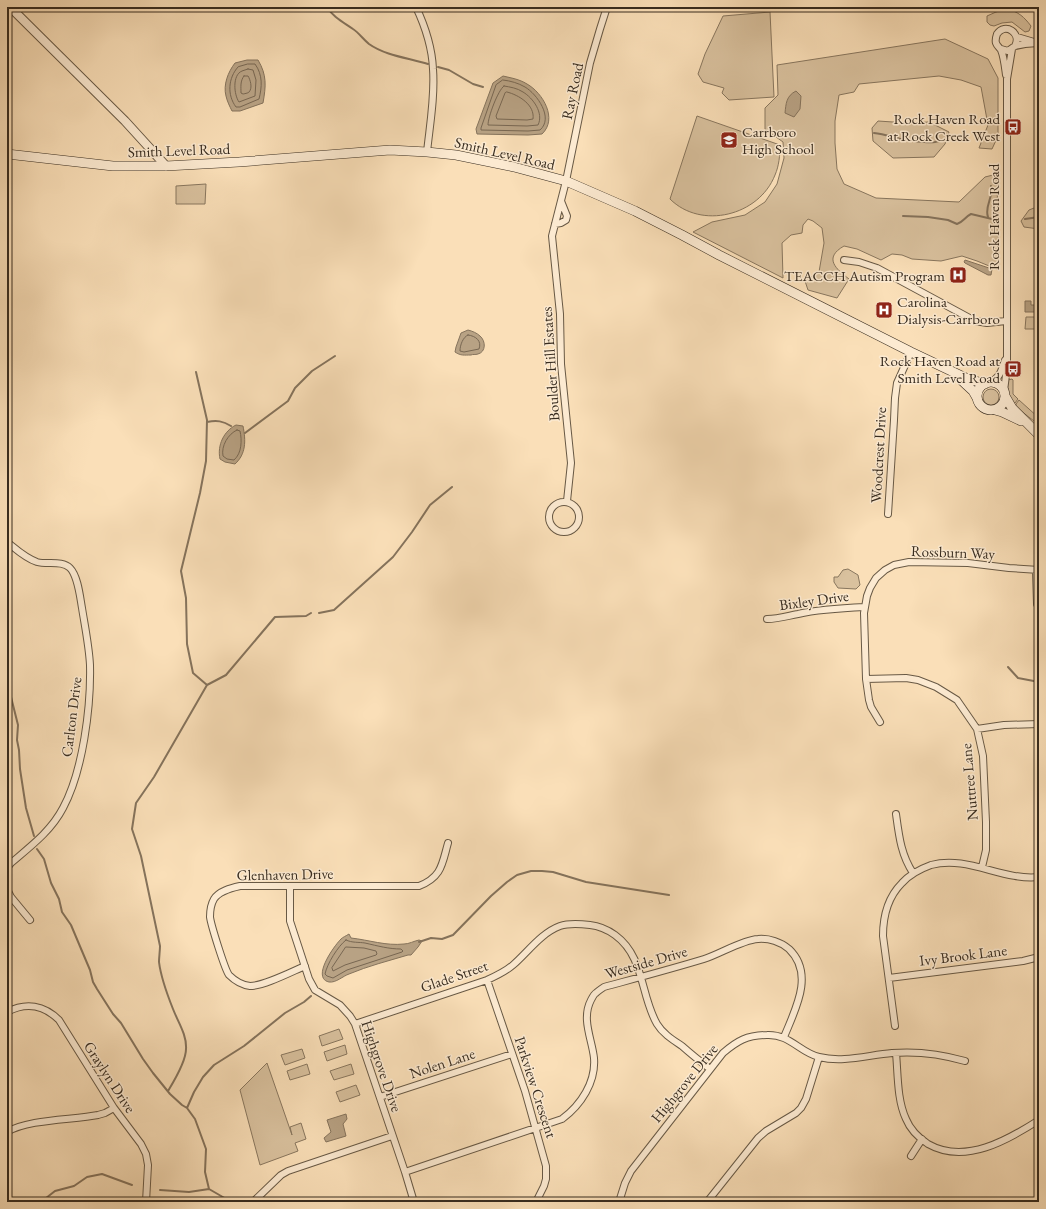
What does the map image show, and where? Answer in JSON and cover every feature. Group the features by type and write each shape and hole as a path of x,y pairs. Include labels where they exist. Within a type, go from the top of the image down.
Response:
{"main road":[{"name":"Smith Level Road","path":"7,154 113,166 166,166 239,162 383,150 456,155 514,166 566,181 641,214 911,352 973,380 988,383"},
{"name":"Smith Level Road","path":"953,371 977,398"},
{"path":"1031,428 1010,415 982,407 977,398 979,389 988,383 998,384 1002,387 1012,408 1039,435"},
{"path":"995,410 1002,405 1005,394"}],"street":[{"path":"10,7 125,121 166,166"},
{"path":"416,7 429,43 433,69 433,88 427,152"},
{"name":"Ray Road","path":"566,181 590,63 607,7"},
{"name":"Rock Haven Road","path":"1005,394 1007,79 1001,49 998,46 996,37 1000,31 1006,29 1013,31 1017,36 1039,43"},
{"name":"Rock Haven Road","path":"1007,79 1017,36"},
{"name":"Rock Haven Road","path":"1001,49 1008,51 1025,44 1039,43"},
{"name":"Boulder Hill Estates","path":"566,181 552,236 560,314 561,364 572,463 567,502"},
{"name":"Boulder Hill Estates","path":"555,224 566,220 567,216 561,201"},
{"path":"844,260 859,262 877,268 975,321 1006,321"},
{"name":"Woodcrest Drive","path":"888,514 894,398 897,383 911,352"},
{"name":"Rock Haven Road","path":"988,383 997,379 1000,375 1006,355"},
{"path":"562,501 567,502 571,503 578,510 579,520 577,525 570,531 560,532 552,527 548,518 553,505 562,501"},
{"name":"Carlton Drive","path":"7,542 27,558 39,563 61,564 70,568 76,578 79,589 90,665 90,689 86,726 82,750 71,790 63,808 46,832 7,868"},
{"name":"Rossburn Way","path":"880,722 871,707 866,679 865,606 870,588 876,578 885,570 894,565 909,562 968,563 1037,570"},
{"path":"1037,570 1037,604"},
{"name":"Bixley Drive","path":"767,619 778,619 829,609 865,606"},
{"name":"Nuttree Lane","path":"866,679 906,678 918,680 936,687 957,700 977,730 983,756 986,822 986,850 982,867"},
{"path":"977,730 1004,725 1039,724"},
{"path":"896,814 902,850 907,864 913,873"},
{"name":"Glenhaven Drive","path":"305,966 257,986 243,985 236,981 229,974 210,917 214,898 229,888 240,886 419,886 429,882 436,876 440,869 448,843"},
{"path":"895,1026 883,936 885,913 888,904 895,891 907,878 925,867 946,863 965,863 982,867 994,872 1020,877 1039,877"},
{"name":"Highgrove Drive","path":"290,886 290,921 308,979 315,990 340,1005 350,1016 354,1024 414,1202"},
{"path":"7,889 11,897 30,920"},
{"name":"Glade Street","path":"354,1024 487,980 500,974 513,965 548,932 561,926 572,924 598,926 624,941 631,952 638,967 650,1010 658,1025 667,1036 710,1069"},
{"name":"Westside Drive","path":"405,1172 562,1119 571,1112 582,1100 593,1073 594,1059 587,1023 587,1013 595,993 604,988 706,958 746,942 758,939 770,939 783,944 796,956 801,968 802,987 800,996 784,1038"},
{"name":"Ivy Brook Lane","path":"889,978 1023,961 1039,957"},
{"name":"Parkview Crescent","path":"487,980 536,1128 544,1157 546,1173 544,1186 536,1202"},
{"name":"Graylyn Drive","path":"7,1012 20,1007 33,1006 46,1010 59,1020 114,1108 141,1144 148,1160 146,1202"},
{"name":"Highgrove Drive","path":"619,1202 625,1183 631,1172 723,1053 742,1039 766,1035 784,1038 809,1054 836,1060 896,1053 928,1053 965,1061"},
{"path":"896,1053 900,1101 906,1121 922,1139 932,1146 943,1150 960,1151 990,1146 1023,1130 1039,1120"},
{"name":"Nolen Lane","path":"380,1098 512,1054"},
{"path":"707,1202 758,1138 766,1131 796,1113 801,1108 806,1100 818,1057"},
{"path":"7,1132 21,1126 34,1123 98,1115 114,1108"},
{"path":"253,1202 281,1175 288,1171 392,1136"},
{"path":"911,1156 922,1139"}],"shaded area":[{"path":"1007,9 1018,13 1023,17 1031,26 1029,31 1025,32 1012,22 994,26 987,22 987,16"},
{"path":"770,12 774,97 729,100 722,93 724,88 703,82 698,74 705,54 723,16"},
{"path":"945,39 988,59 998,78 998,136 992,149 979,148 988,125 981,87 961,80 939,76 859,84 854,92 839,95 835,121 837,169 844,184 876,198 959,202 985,177 993,175 997,179 999,270 962,256 941,261 912,259 902,255 892,254 881,260 857,249 844,246 838,250 833,259 836,267 849,279 837,298 808,290 805,281 819,272 824,243 822,228 813,221 808,219 803,225 802,233 791,235 782,243 783,278 693,232 712,222 745,215 765,202 777,184 784,158 783,142 765,129 765,108 778,95 777,65"},
{"path":"697,116 780,145 775,175 767,189 756,200 743,209 728,214 713,216 697,214 683,209 670,199"},
{"path":"878,121 908,123 929,122 949,132 945,144 934,157 893,158 873,141 872,128"},
{"path":"206,184 205,204 176,204 176,186"},
{"path":"1039,206 1039,229 1024,227 1021,221 1029,210"},
{"path":"1026,317 1039,317 1039,329 1025,329"},
{"path":"1012,379 1013,394 1018,399 1012,404 1008,395 1008,380"},
{"path":"991,389 997,391 999,397 997,403 991,405 985,403 983,397 985,391"},
{"path":"1019,400 1039,418 1039,425 1016,407"},
{"path":"848,569 858,575 860,585 856,589 838,588 834,582 834,577 838,577 843,570"},
{"path":"339,1029 343,1039 322,1046 319,1036"},
{"path":"345,1045 347,1054 327,1061 324,1052"},
{"path":"302,1049 305,1058 285,1065 281,1055"},
{"path":"267,1063 292,1135 290,1127 301,1123 306,1139 295,1143 298,1151 260,1165 240,1090"},
{"path":"307,1064 310,1074 290,1080 287,1071"},
{"path":"351,1064 354,1074 334,1080 330,1071"},
{"path":"356,1085 360,1095 340,1102 336,1092"}],"water":[{"path":"247,60 258,60 261,65 265,86 263,103 240,111 232,111 225,92 227,79 230,70 235,63"},
{"path":"503,76 527,84 533,88 543,100 549,114 549,121 547,128 542,134 477,134 476,129 493,83"},
{"path":"796,91 801,96 800,109 794,117 785,113 788,98"},
{"path":"965,260 992,269 991,275 988,275 965,263"},
{"path":"1025,301 1031,301 1031,305 1037,305 1037,312 1025,312"},
{"path":"468,330 476,333 482,338 484,349 481,353 464,355 455,352 461,333"},
{"path":"236,425 243,426 245,442 243,452 235,464 225,462 220,459 219,454 222,439 228,431"},
{"path":"349,934 351,938 391,944 406,944 419,940 422,941 411,955 371,966 329,982 324,979 322,975 323,968 329,955 338,943 342,938"},
{"path":"346,1114 347,1119 343,1124 346,1136 326,1142 324,1138 331,1132 327,1120"}],"waterway":[{"path":"327,7 335,17 376,48 390,54 428,64"},
{"path":"438,67 449,70 473,84 483,87"},
{"path":"874,133 920,142 948,140"},
{"path":"988,217 987,209 992,190 991,186"},
{"path":"903,216 928,217 948,220 957,224 971,214 992,219"},
{"path":"1025,219 1039,217"},
{"path":"245,433 288,401 295,388 312,371 335,356"},
{"path":"196,372 207,420 206,461 200,493 181,571 186,598 187,644 193,673 207,685"},
{"path":"207,422 220,421 231,426"},
{"path":"319,613 334,610 393,557 430,505 452,487"},
{"path":"168,1091 184,1060 186,1044 184,1034 166,992 160,968 160,946 141,856 132,829 136,803 154,777 207,685 226,675 275,617 306,616 311,613"},
{"path":"7,639 7,681 18,725 17,740 20,769 26,808 34,836"},
{"path":"1008,667 1018,678 1039,682"},
{"path":"37,849 44,859 51,883 59,899 62,912 71,925 97,989 153,1073 170,1094 187,1108 195,1119 206,1149 205,1172 209,1189"},
{"path":"419,942 431,938 442,939 453,935 491,896 507,882 517,875 531,871 553,872 586,882 669,895"},
{"path":"187,1108 203,1077 214,1065 244,1046 285,1013 311,996"},
{"path":"41,1202 55,1191 74,1186 87,1177 102,1174 132,1185"},
{"path":"160,1190 189,1192 209,1189 228,1200"}],"place":[{"name":"Rock Haven Road at Rock Creek West","path":"1013,127"},
{"name":"Carrboro High School","path":"729,140"},
{"name":"TEACCH Autism Program","path":"958,275"},
{"name":"Carolina Dialysis-Carrboro","path":"884,310"},
{"name":"Rock Haven Road at Smith Level Road","path":"1013,369"}]}
